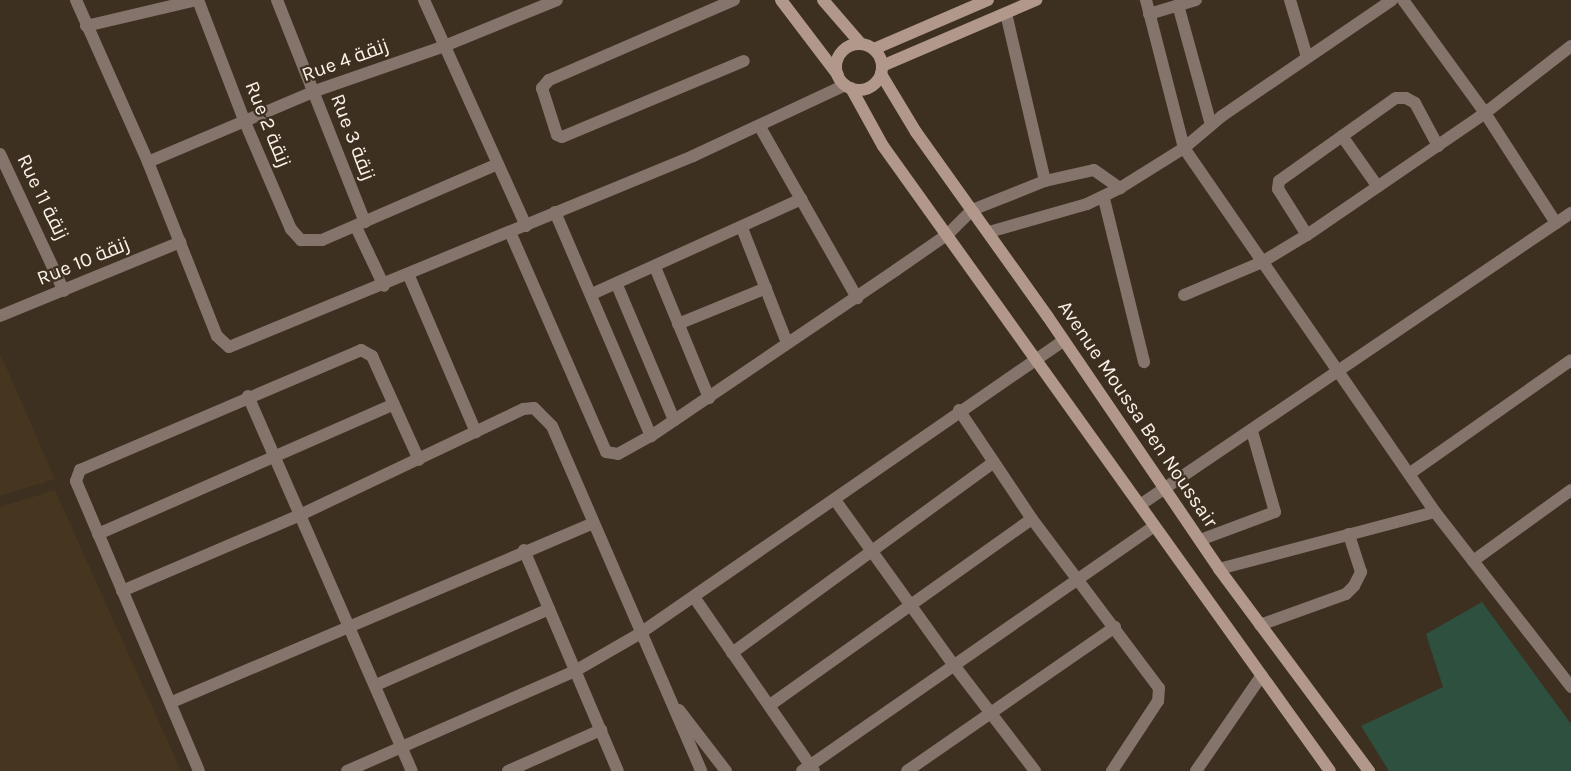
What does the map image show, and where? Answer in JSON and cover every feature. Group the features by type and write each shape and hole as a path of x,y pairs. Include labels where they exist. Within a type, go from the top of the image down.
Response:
{"street":[{"path":"75,0 148,162 217,336 229,347 410,276 555,212 760,127 845,83 872,86 881,70 1036,0"},
{"path":"86,26 198,0"},
{"name":"Rue 2 زنقة","path":"198,0 244,120 291,229 301,240 322,240 361,224"},
{"name":"Rue 3 زنقة","path":"277,0 315,91 384,286"},
{"path":"424,0 442,47 495,165 526,225"},
{"name":"Rue 4 زنقة","path":"148,162 315,91 442,47 558,0"},
{"path":"734,0 549,80 542,88 557,135 562,137 744,61"},
{"path":"781,0 845,83 883,146 1038,359 1154,526 1330,771"},
{"path":"824,0 861,44 874,49 988,0"},
{"path":"1146,0 1185,148 1337,373 1436,512 1571,686"},
{"path":"1149,14 1196,0"},
{"path":"1290,0 1307,57"},
{"path":"989,232 1104,199 1185,148 1211,125 1392,0"},
{"path":"1403,0 1485,113 1556,224"},
{"path":"1178,5 1211,125"},
{"path":"1006,13 1045,181"},
{"path":"845,83 841,53 861,44"},
{"path":"1184,295 1262,261 1307,235 1485,113 1571,46"},
{"path":"874,49 881,70"},
{"name":"Avenue Moussa Ben Noussair","path":"881,70 972,210 1219,569 1370,771"},
{"path":"1307,235 1278,189 1279,181 1396,98 1406,98 1415,103 1438,146"},
{"path":"760,127 857,297"},
{"path":"1342,136 1378,187"},
{"name":"Rue 11 زنقة","path":"0,154 64,291"},
{"path":"361,224 495,165"},
{"path":"510,232 606,452 618,454 710,398 857,297 948,234 972,210 1045,181 1094,170 1120,188"},
{"path":"592,294 617,285 801,199"},
{"path":"1104,199 1144,362"},
{"path":"555,212 651,436"},
{"path":"1140,506 1571,213"},
{"path":"742,228 787,343"},
{"name":"Rue 10 زنقة","path":"0,316 180,242"},
{"path":"655,267 710,398"},
{"path":"410,276 477,432"},
{"path":"617,285 674,420"},
{"path":"678,324 766,288"},
{"path":"347,771 575,671 639,634 835,500 959,410 1064,341"},
{"path":"199,771 172,702 76,481 80,470 248,396 362,350 372,357 419,460"},
{"path":"1409,474 1571,360"},
{"path":"248,396 412,771"},
{"path":"98,534 393,404"},
{"path":"122,591 300,515 523,409 534,408 543,414 552,426 639,634 669,696 700,771"},
{"path":"959,410 1032,519 1079,578 1159,688 1158,701 1112,771"},
{"path":"1200,540 1275,512 1252,430"},
{"path":"732,653 994,462"},
{"path":"1473,561 1571,490"},
{"path":"835,500 1031,770"},
{"path":"1219,569 1436,512"},
{"path":"770,705 912,608 1032,519"},
{"path":"172,702 524,550 594,523"},
{"path":"694,597 770,705 808,769 953,664 1154,526"},
{"path":"1260,625 1346,594 1354,586 1360,572 1348,534"},
{"path":"524,550 618,771"},
{"path":"376,685 549,609"},
{"path":"907,771 992,715 1115,627"},
{"path":"1196,771 1262,675"},
{"path":"669,696 726,771"},
{"path":"508,771 601,730"}],"shaded area":[{"path":"0,353 55,479 0,496"},
{"path":"55,490 181,771 0,771 0,507"}],"green space":[{"path":"1482,602 1571,724 1571,771 1389,771 1361,726 1443,687 1426,634"}]}
